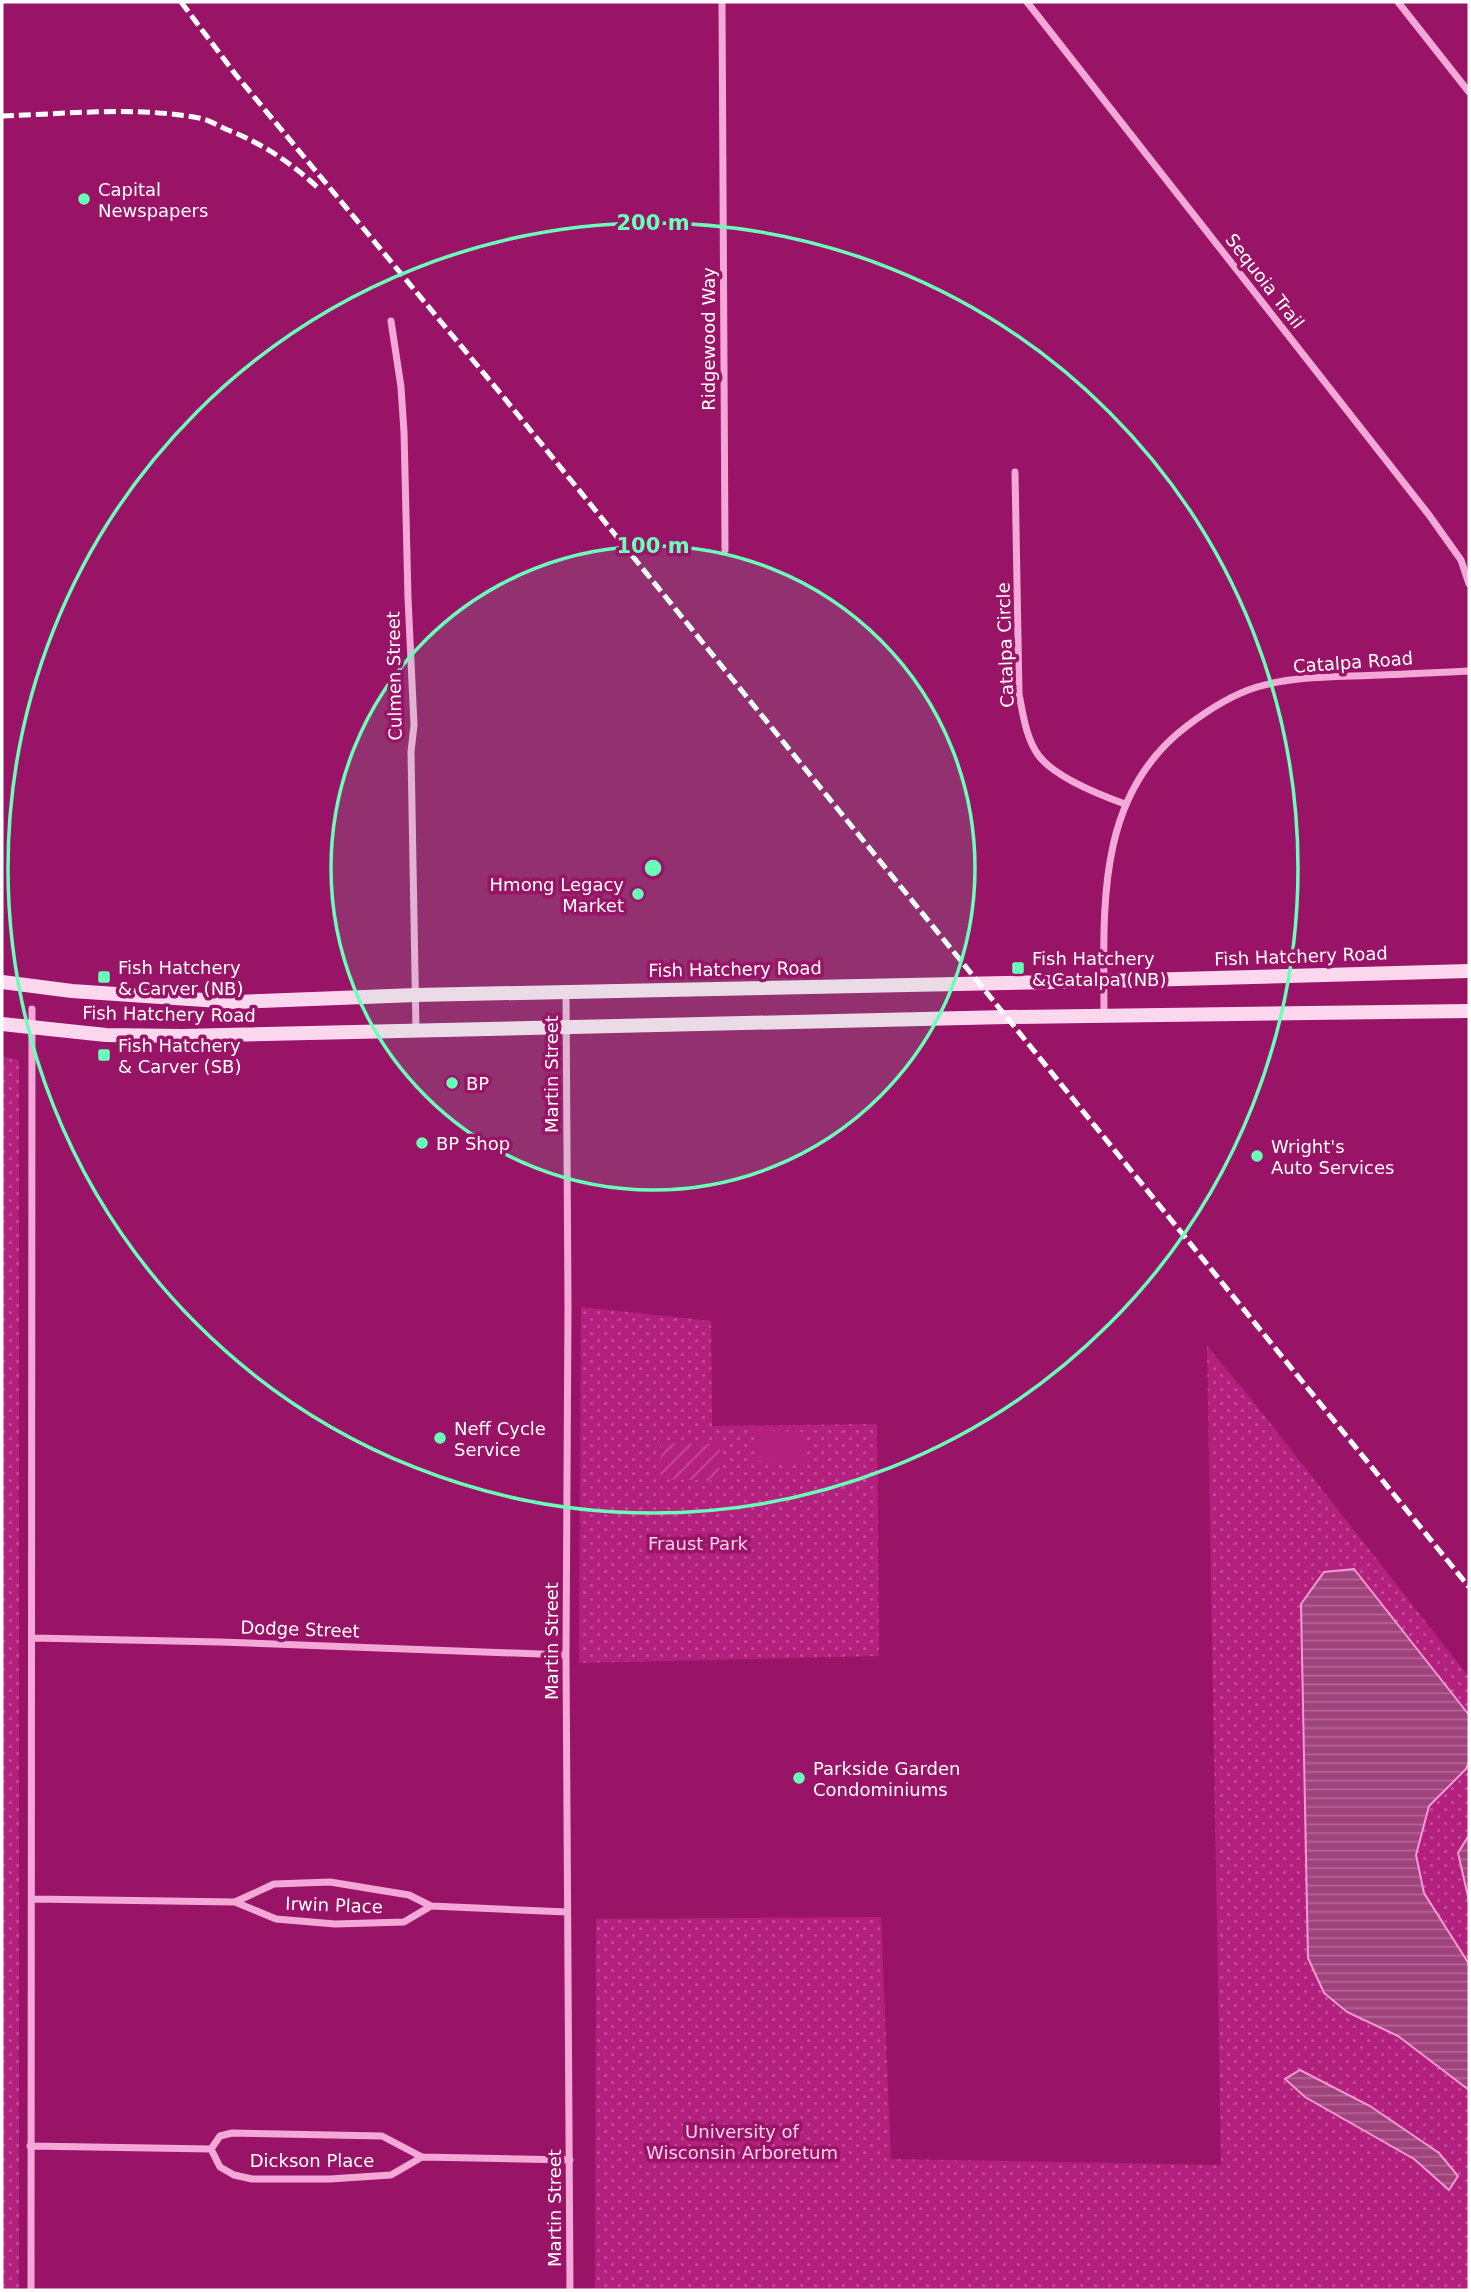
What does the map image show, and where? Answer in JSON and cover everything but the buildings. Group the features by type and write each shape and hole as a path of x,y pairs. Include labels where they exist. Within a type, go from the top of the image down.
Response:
{"main road":[{"name":"Fish Hatchery Road","path":"2,982 72,991 234,1002 416,995 1469,971"},
{"name":"Fish Hatchery Road","path":"2,1024 148,1037 1104,1016 1469,1011"}],"street":[{"name":"Ridgewood Way","path":"722,2 725,550"},
{"name":"Sequoia Trail","path":"1027,2 1429,515 1461,560 1469,584"},
{"path":"1398,2 1469,92"},
{"name":"Culmen Street","path":"391,321 401,387 404,432 414,725 411,752 416,1030"},
{"name":"Catalpa Circle","path":"1014,472 1020,694 1025,725 1040,756 1062,774 1090,791 1125,804"},
{"name":"Catalpa Road","path":"1104,1016 1105,893 1111,850 1125,804 1141,775 1172,737 1212,707 1257,687 1307,678 1469,671"},
{"name":"Martin Street","path":"566,992 570,2290"},
{"path":"31,2290 32,1009"},
{"name":"Dodge Street","path":"33,1638 566,1655"},
{"name":"Irwin Place","path":"235,1902 274,1884 330,1882 409,1895 431,1906 567,1912"},
{"name":"Irwin Place","path":"33,1899 235,1902 276,1919 335,1924 404,1922 431,1906"},
{"name":"Dickson Place","path":"422,2157 391,2175 330,2179 252,2179 234,2175 220,2167 211,2149 220,2136 232,2133 382,2136 422,2157 570,2161"},
{"path":"30,2146 211,2149"}],"green space":[{"path":"2,1056 19,1060 19,2290 2,2290"},
{"name":"Fraust Park","path":"581,1307 711,1321 712,1426 877,1424 879,1656 579,1663"},
{"name":"University of Wisconsin Arboretum","path":"1207,1346 1469,1677 1469,2290 595,2290 596,1919 881,1917 891,2159 1221,2165"},
{"path":"757,1430 804,1432 803,1462 755,1460"},
{"path":"661,1443 720,1444 719,1481 661,1479"}],"shaded area":[{"path":"1354,1569 1469,1715 1469,1762 1466,1769 1429,1806 1416,1855 1424,1893 1469,1964 1469,2090 1398,2036 1347,2012 1324,1993 1308,1958 1301,1604 1324,1572"},
{"path":"1469,1835 1469,1901 1458,1853"},
{"path":"1300,2070 1370,2106 1439,2153 1458,2176 1449,2190 1414,2159 1305,2097 1285,2079"}],"railway":[{"path":"181,2 236,75 501,394 1469,1587"},
{"path":"2,116 150,112 199,118 241,135 264,148 317,187"}],"place":[{"name":"Capital Newspapers","path":"84,199"},
{"name":"Hmong Legacy Market","path":"638,894"},
{"name":"Fish Hatchery & Catalpa (NB)","path":"1018,968"},
{"name":"Fish Hatchery & Carver (NB)","path":"104,977"},
{"name":"Fish Hatchery & Carver (SB)","path":"104,1055"},
{"name":"BP","path":"452,1083"},
{"name":"BP Shop","path":"422,1143"},
{"name":"Wright's Auto Services","path":"1257,1156"},
{"name":"Neff Cycle Service","path":"440,1438"},
{"name":"Parkside Garden Condominiums","path":"799,1778"}]}
